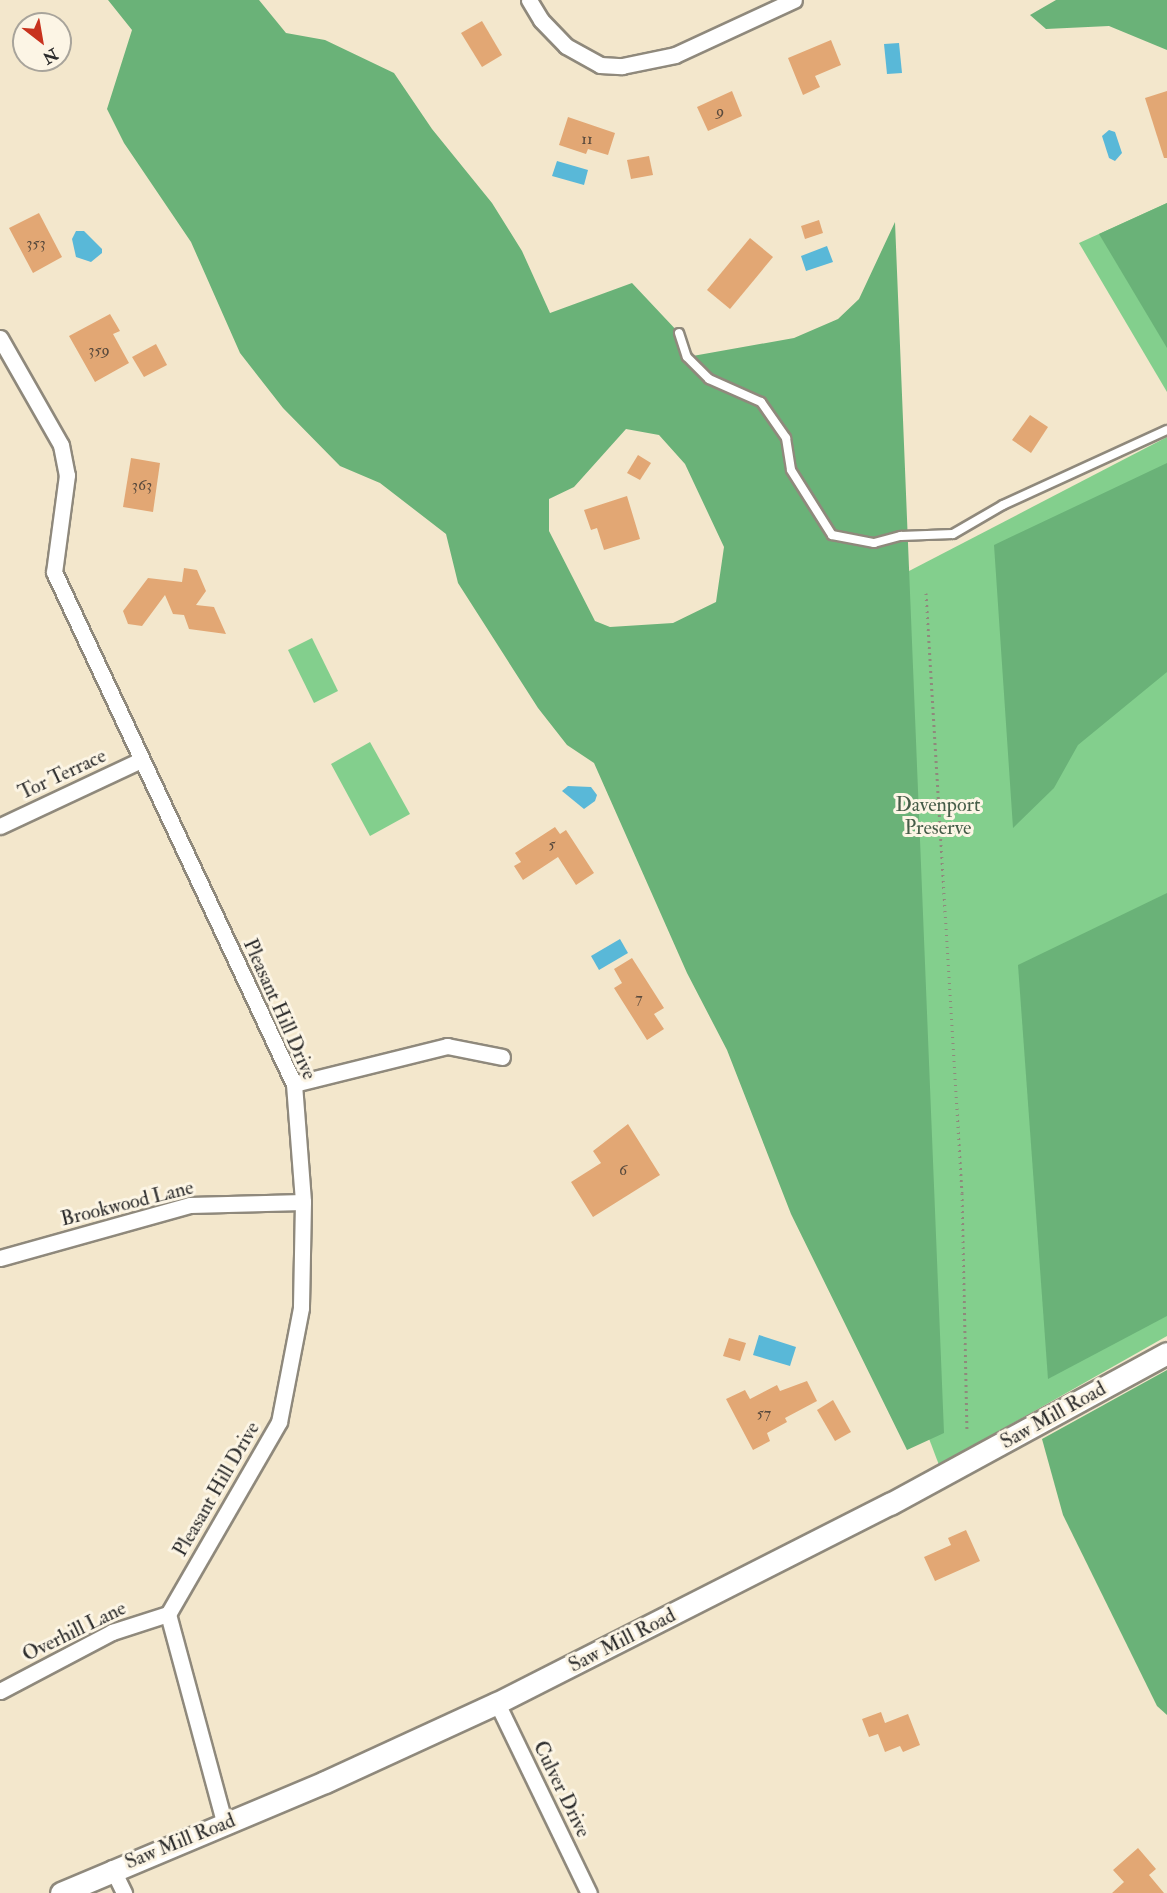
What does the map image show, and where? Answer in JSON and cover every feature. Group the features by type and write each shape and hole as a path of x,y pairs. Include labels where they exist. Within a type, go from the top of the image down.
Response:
{"street":[{"path":"530,0 541,20 566,46 600,65 622,66 675,55 794,0"},
{"name":"Pleasant Hill Drive","path":"0,338 61,445 67,475 54,572 294,1084 303,1202 301,1308 279,1422 168,1614"},
{"name":"Tor Terrace","path":"0,826 141,760"},
{"path":"294,1084 447,1046 502,1057"},
{"name":"Brookwood Lane","path":"0,1258 190,1205 303,1202"},
{"name":"Saw Mill Road","path":"61,1893 112,1868 346,1773 497,1703 890,1504 1167,1353"},
{"path":"168,1614 224,1822"},
{"name":"Overhill Lane","path":"0,1691 112,1632 168,1614"},
{"name":"Culver Drive","path":"497,1703 589,1893"},
{"path":"112,1868 124,1893"}],"lane":[{"path":"679,333 687,357 709,379 761,402 786,438 791,470 803,491 832,535 842,537 874,543 901,536 952,534 1003,505 1167,430"}],"path":[{"path":"927,593 962,1193 967,1429"}],"green space":[{"path":"108,0 259,0 286,33 325,40 394,73 432,129 492,203 522,251 550,313 632,283 679,333 687,357 794,338 838,319 859,299 895,222 944,1433 907,1450 791,1214 727,1050 687,973 594,763 567,745 538,708 458,583 446,534 380,483 340,466 283,408 240,353 191,242 124,143 107,109 132,30","holes":["626,429 659,435 685,464 724,547 716,602 673,623 610,627 595,621 549,531 549,499 574,487"]},
{"path":"1056,0 1167,0 1167,50 1109,26 1046,29 1030,15"},
{"path":"1167,203 1167,392 1079,243"},
{"path":"1167,203 1167,348 1099,234"},
{"name":"Davenport Preserve","path":"1167,437 1167,1336 939,1465 651,705"},
{"path":"1167,463 1167,672 1078,745 1054,788 1013,828 994,545"},
{"path":"312,638 338,691 314,703 288,650"},
{"path":"370,742 410,814 370,836 331,764"},
{"path":"1167,893 1167,1316 1048,1379 1018,965"},
{"path":"1167,1370 1167,1715 1157,1706 1063,1515 1042,1439"}],"water":[{"path":"899,43 902,73 887,74 884,44"},
{"path":"1109,130 1115,132 1122,153 1115,161 1109,158 1102,136"},
{"path":"557,161 588,170 584,185 552,176"},
{"path":"76,231 84,231 102,249 102,253 91,262 76,257 72,239"},
{"path":"827,246 833,262 806,271 801,256"},
{"path":"568,786 591,787 597,795 595,801 584,809 562,791"},
{"path":"620,939 628,953 599,970 591,956"},
{"path":"759,1335 796,1347 790,1366 753,1355"}],"building":[{"path":"482,21 502,55 482,67 461,33"},
{"path":"831,40 841,65 815,76 820,87 803,95 788,58"},
{"path":"732,91 742,116 708,131 697,107"},
{"path":"1167,91 1167,158 1164,158 1145,98"},
{"path":"568,117 615,133 608,155 588,149 586,154 559,145"},
{"path":"649,156 653,175 631,179 627,160"},
{"path":"39,213 62,257 33,273 9,228"},
{"path":"819,220 823,233 805,239 801,226"},
{"path":"750,238 773,257 730,309 707,290"},
{"path":"110,314 120,331 113,334 129,363 95,382 69,336"},
{"path":"156,344 167,365 144,377 132,357"},
{"path":"1030,415 1048,427 1031,453 1012,440"},
{"path":"638,455 651,463 640,480 627,473"},
{"path":"131,458 160,463 153,512 123,507"},
{"path":"627,496 640,539 604,550 597,528 591,530 584,510"},
{"path":"184,568 197,570 206,591 196,605 214,607 226,634 189,629 184,615 173,614 165,595 142,626 128,624 123,611 148,578 182,582"},
{"path":"555,827 560,834 566,830 594,873 576,885 558,857 523,880 514,866 521,862 515,853"},
{"path":"632,958 664,1008 654,1014 664,1029 647,1040 614,988 622,983 614,969"},
{"path":"628,1124 660,1175 593,1217 571,1182 601,1163 593,1151"},
{"path":"729,1338 746,1343 740,1361 723,1356"},
{"path":"807,1381 817,1401 785,1418 787,1422 767,1433 770,1441 753,1450 726,1399 745,1390 750,1399 777,1385 780,1391"},
{"path":"833,1400 851,1432 835,1441 817,1410"},
{"path":"966,1530 980,1561 935,1581 924,1557 951,1545 948,1538"},
{"path":"881,1712 885,1723 908,1714 920,1745 903,1752 900,1746 885,1752 878,1734 869,1737 862,1719"},
{"path":"1138,1848 1156,1869 1149,1875 1164,1893 1112,1893 1124,1882 1113,1870"}]}
